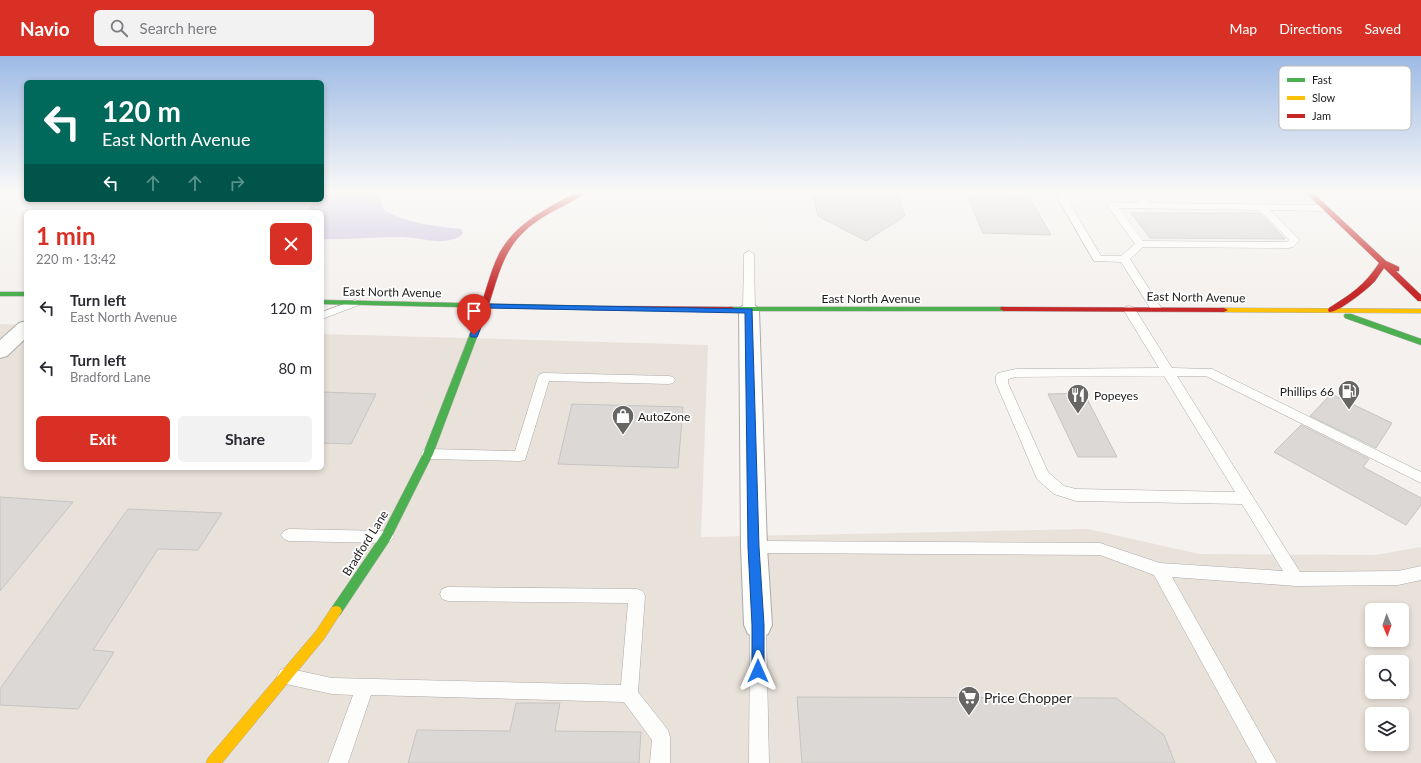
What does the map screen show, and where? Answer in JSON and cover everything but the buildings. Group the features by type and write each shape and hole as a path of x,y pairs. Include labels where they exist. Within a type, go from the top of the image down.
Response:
{"main road":[{"name":"Bradford Lane","path":"213,763 320,635 386,537 428,454 485,306 504,252 520,229 527,225"},
{"path":"1342,225 1421,299"},
{"path":"1383,263 1408,274"},
{"path":"1332,310 1357,293 1372,280 1383,263"},
{"path":"0,294 24,292"},
{"name":"East North Avenue","path":"324,302 749,310 1156,309 1421,311"},
{"path":"1332,310 1421,342"}],"street":[{"path":"749,310 754,547 758,625"},
{"path":"0,351 24,329"}],"lane":[{"path":"1078,225 1098,259 1124,259 1140,244 1289,245 1295,240 1280,225"},
{"path":"1126,225 1140,244"},
{"path":"749,254 749,310"},
{"path":"1124,259 1156,309"},
{"path":"324,315 355,303"},
{"path":"1129,309 1296,579"},
{"path":"1246,498 1076,496 1059,490 1042,474 1002,383 1002,376 1016,373 1208,372 1421,478"},
{"path":"428,454 520,456 544,377 669,380"},
{"path":"290,535 386,537"},
{"path":"754,547 1100,549 1160,570 1296,579 1398,578 1421,573"},
{"path":"1160,570 1267,763"},
{"path":"448,594 637,596 629,694 661,737 660,763"},
{"path":"758,625 759,763"},
{"path":"286,676 332,686 629,694"},
{"path":"338,763 364,687"}],"shaded area":[{"path":"324,225 428,225 461,229 463,233 457,238 444,241 402,237 324,239"},
{"path":"0,324 24,325 24,470 324,470 324,334 708,345 701,537 1088,529 1199,554 1375,555 1421,547 1421,763 0,763"}],"traffic: fast":[{"path":"0,294 24,294"},
{"path":"324,302 595,308"},
{"path":"732,309 1004,309"},
{"path":"336,611 386,537 428,454 482,313"},
{"path":"1348,316 1421,342"}],"traffic: slow":[{"path":"1224,310 1421,311"},
{"path":"213,763 320,635 336,611"}],"traffic: jam":[{"path":"482,313 497,267 504,252 511,241 527,225"},
{"path":"1343,225 1421,299"},
{"path":"1332,310 1357,293 1372,280 1383,263 1396,269"},
{"path":"595,308 732,309"},
{"path":"1004,309 1224,310"}],"place":[{"name":"Phillips 66","path":"1349,410"},
{"name":"Popeyes","path":"1078,414"},
{"name":"AutoZone","path":"623,436"},
{"name":"Price Chopper","path":"969,716"}],"route":[{"path":"474,335 485,306 749,310 758,671"}]}
